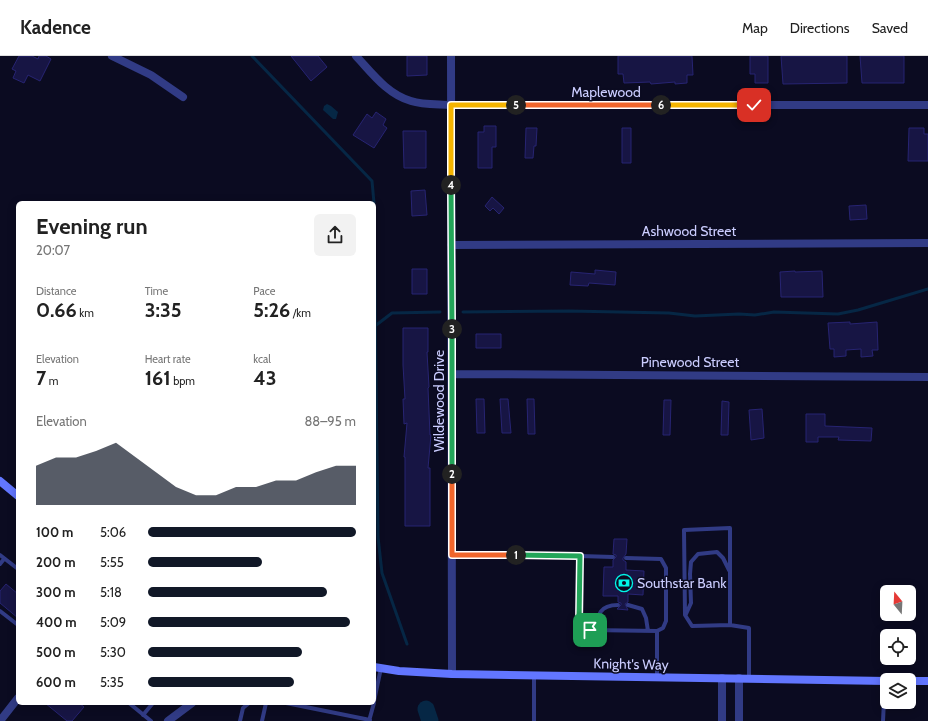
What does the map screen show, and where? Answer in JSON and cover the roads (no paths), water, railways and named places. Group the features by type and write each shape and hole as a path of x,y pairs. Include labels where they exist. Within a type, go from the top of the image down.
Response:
{"main road":[{"path":"0,481 16,494"},
{"name":"Knight's Way","path":"378,667 399,671 452,674 880,681"},
{"path":"916,681 928,681"}],"street":[{"path":"112,56 151,75 183,97"},
{"name":"Maplewood","path":"356,56 390,92 402,98 422,103 451,105 928,105"},
{"name":"Wildewood Drive","path":"451,56 452,674"},
{"name":"Ashwood Street","path":"451,245 928,243"},
{"name":"Pinewood Street","path":"452,374 928,377"},
{"path":"722,678 722,721"},
{"path":"739,678 739,721"},
{"path":"0,721 16,701"},
{"path":"174,719 190,705"}],"lane":[{"path":"730,625 730,528 684,530 685,615 692,626 730,625 749,628 749,678"},
{"path":"685,615 691,603 691,562 698,554 717,552 723,558 730,572"},
{"path":"452,555 580,556 613,558"},
{"path":"0,556 16,568"},
{"path":"580,556 579,621 581,626 590,630 657,631 662,628 666,621 666,568 662,559 626,558"},
{"path":"0,564 4,559"},
{"path":"596,630 598,614 606,607 618,605"},
{"path":"628,605 642,609 646,618 648,631"},
{"path":"0,611 16,623"},
{"path":"657,631 657,677"},
{"path":"376,684 378,667"},
{"path":"534,675 534,721"},
{"path":"131,705 151,721"},
{"path":"143,715 152,705"},
{"path":"240,721 243,708 247,705"},
{"path":"262,721 266,705"},
{"path":"296,705 370,720 373,705"},
{"path":"884,721 885,709"}],"water":[{"path":"327,104 338,112 336,119 333,119 323,110 324,106"}],"waterway":[{"path":"252,56 372,181 374,201"},
{"path":"463,312 569,311 669,313 695,316 739,314 755,315 774,312 838,314 858,310 928,289"},
{"path":"376,325 392,313 440,312"},
{"path":"376,374 378,537 382,573 407,644"},
{"path":"426,709 430,721"}],"place":[{"name":"Southstar Bank","path":"624,583"}]}
